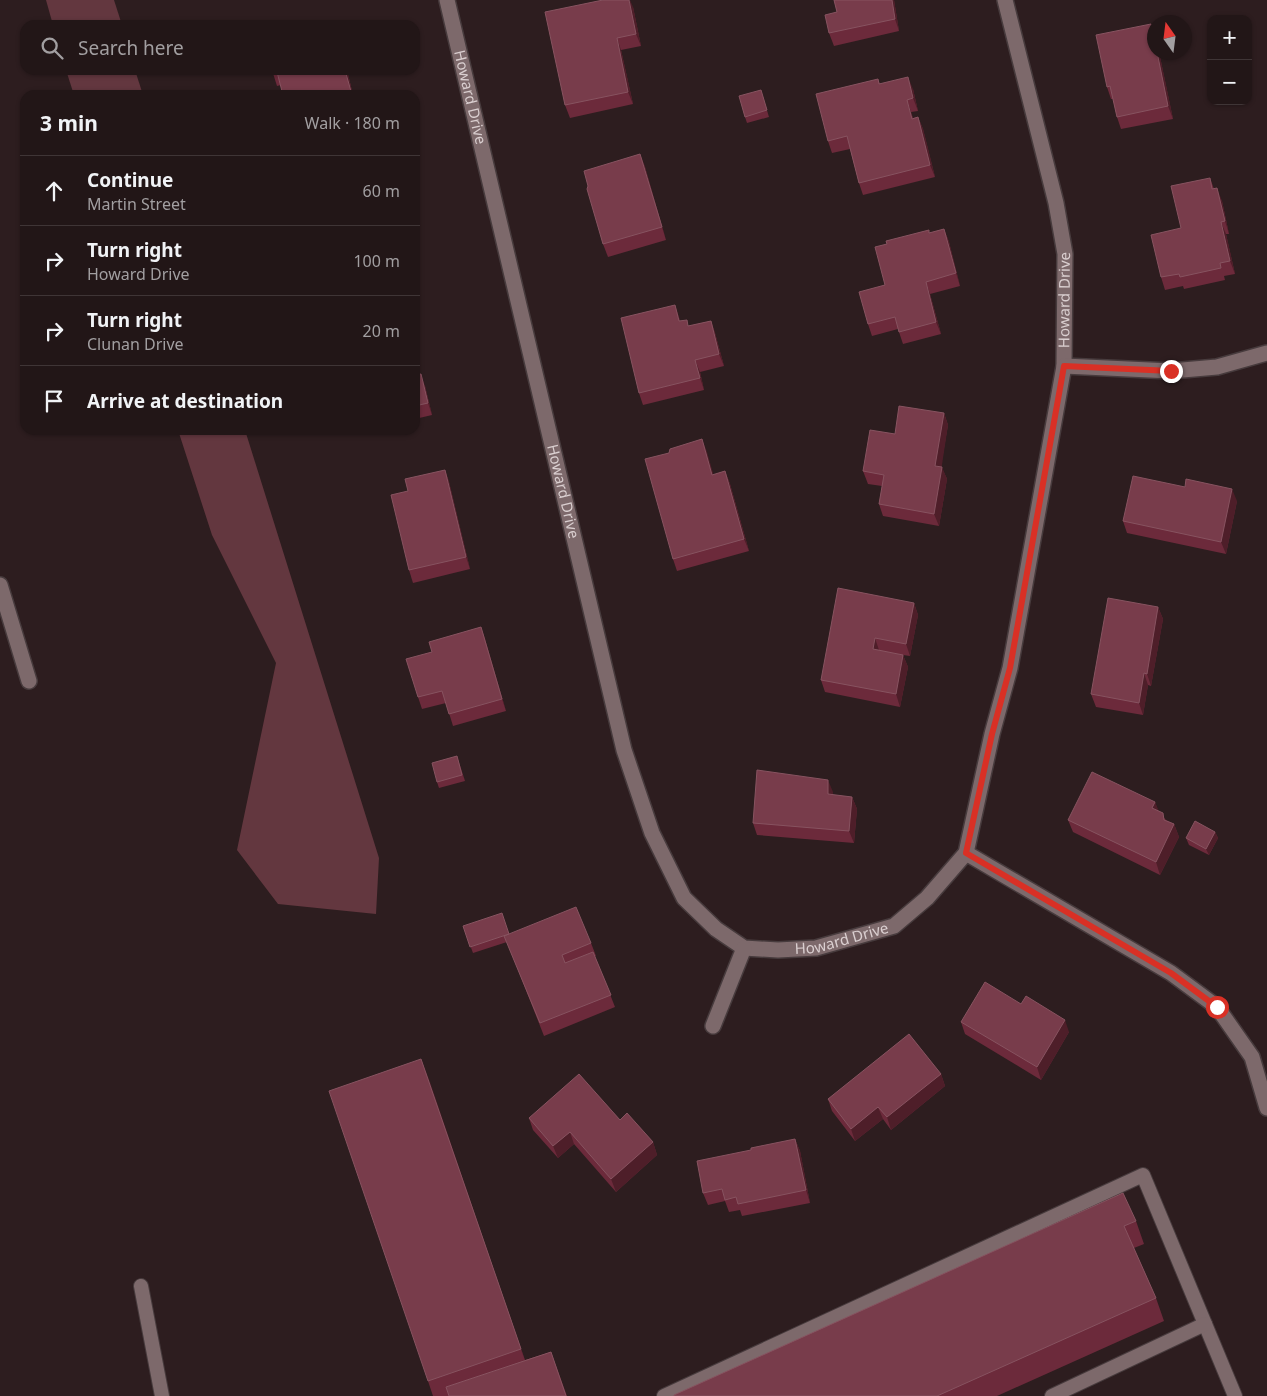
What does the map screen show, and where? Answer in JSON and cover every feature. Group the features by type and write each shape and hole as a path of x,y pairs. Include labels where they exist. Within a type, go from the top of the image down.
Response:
{"street":[{"name":"Howard Drive","path":"447,0 624,750 652,833 684,898 716,929 744,948 778,950 816,948 894,926 927,898 966,853 992,734 1010,668 1064,366 1065,254 1056,203 1005,0"},
{"path":"1064,366 1171,371 1216,367 1267,353"},
{"path":"0,585 29,681"},
{"path":"966,853 1171,973 1217,1007 1252,1057 1267,1108"},
{"path":"713,1026 744,948"}],"lane":[{"path":"664,1396 1143,1175 1235,1396"},
{"path":"141,1286 162,1396"},
{"path":"1052,1396 1205,1324"}],"shaded area":[{"path":"46,0 114,0 120,20 52,20"},
{"path":"68,75 137,75 141,90 72,90"},
{"path":"180,435 247,435 379,858 376,914 278,904 237,850 276,663 212,535"}],"building":[{"path":"603,0 629,0 636,34 617,38 628,92 565,105 545,12"},
{"path":"834,0 892,0 895,19 829,33 825,15 837,12"},
{"path":"1147,25 1147,60 1159,60 1168,106 1117,117 1110,86 1107,87 1096,35"},
{"path":"278,75 346,75 351,90 282,90"},
{"path":"908,77 913,98 907,100 912,119 918,117 930,165 859,183 847,136 828,141 816,94 878,79 879,84"},
{"path":"761,90 767,110 745,117 739,96"},
{"path":"640,154 662,227 603,244 587,189 584,171"},
{"path":"1210,178 1212,189 1217,188 1225,221 1221,222 1230,261 1220,263 1221,268 1180,277 1179,274 1161,277 1151,235 1181,228 1171,186"},
{"path":"944,229 956,273 926,282 936,322 899,332 895,317 868,324 859,292 885,285 875,247 887,244 886,241 929,230 929,233"},
{"path":"675,305 679,321 687,320 688,326 711,321 719,354 695,360 700,378 639,393 621,318"},
{"path":"420,374 421,374 428,403 420,405"},
{"path":"899,406 944,413 935,466 942,467 934,514 879,504 884,475 863,471 870,430 895,434"},
{"path":"702,439 712,475 725,471 744,539 673,559 645,459 669,453 670,449"},
{"path":"445,470 466,557 409,570 391,495 408,491 405,479"},
{"path":"1133,476 1185,487 1186,479 1232,489 1221,542 1123,521"},
{"path":"838,588 914,603 906,644 875,638 873,649 903,655 896,694 821,680"},
{"path":"1108,598 1158,607 1147,674 1144,673 1139,703 1091,694"},
{"path":"481,627 502,699 449,714 442,691 418,697 406,659 432,652 429,642"},
{"path":"457,756 462,775 437,782 432,763"},
{"path":"757,770 828,780 828,794 852,797 849,831 753,823"},
{"path":"1092,772 1155,802 1152,808 1163,813 1164,820 1174,824 1156,862 1068,820"},
{"path":"1195,821 1215,832 1206,849 1186,838"},
{"path":"576,907 591,943 562,955 565,963 593,952 611,995 540,1023 504,936"},
{"path":"502,913 509,934 470,947 463,926"},
{"path":"985,982 1021,1004 1026,996 1065,1020 1037,1067 961,1022"},
{"path":"909,1034 941,1074 887,1117 878,1107 851,1129 828,1099"},
{"path":"421,1059 521,1349 428,1381 329,1091"},
{"path":"579,1074 620,1120 627,1113 653,1142 611,1179 570,1132 553,1146 529,1118"},
{"path":"795,1139 806,1190 738,1204 736,1197 725,1200 722,1189 703,1193 697,1161"},
{"path":"1123,1193 1136,1221 1124,1226 1156,1298 937,1396 674,1396 674,1395"},
{"path":"551,1352 566,1396 449,1396 446,1387"}],"route":[{"path":"1171,371 1064,366 1010,668 992,734 966,853 1171,973 1217,1007"}]}
